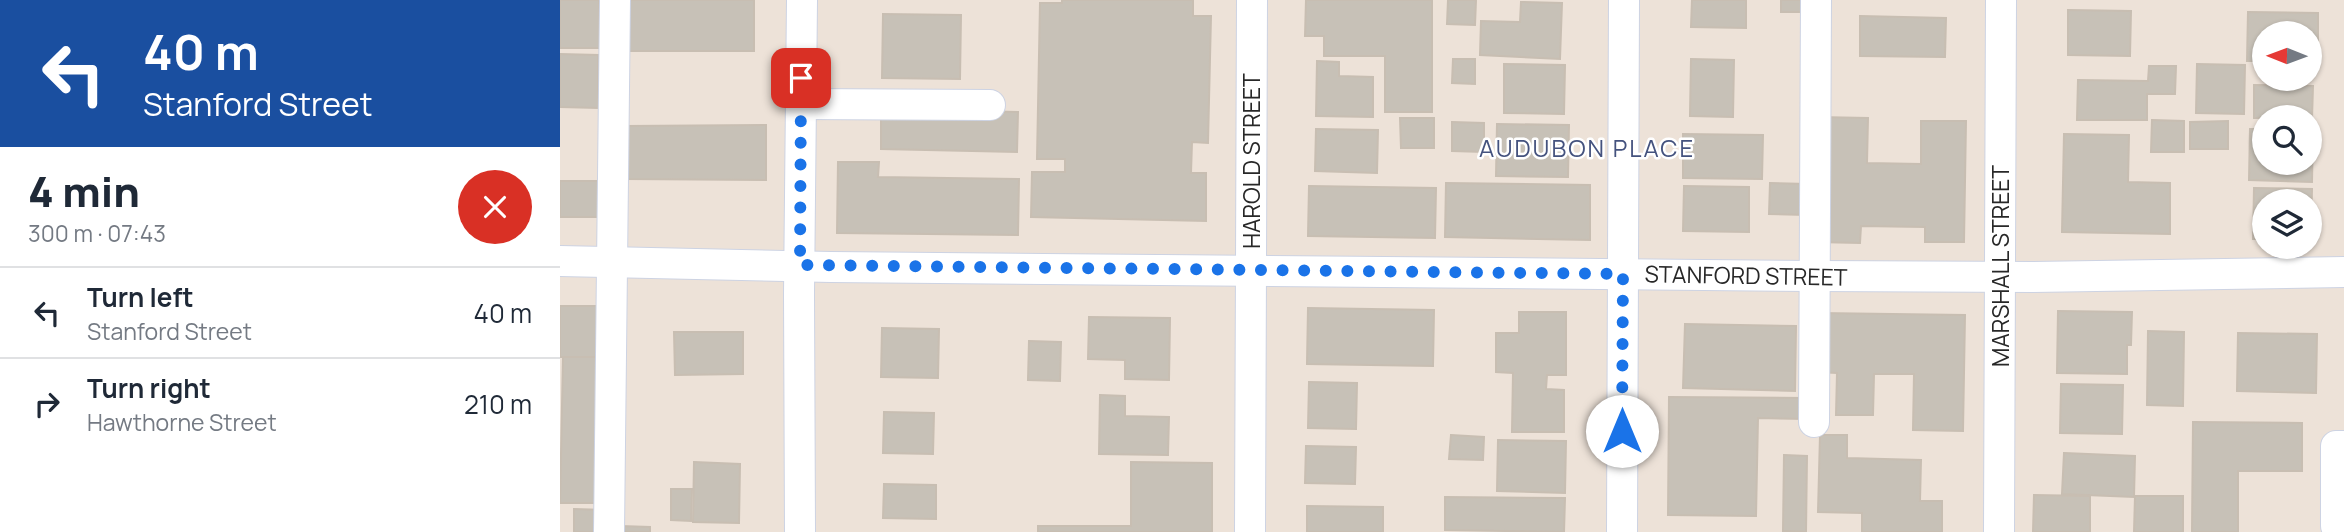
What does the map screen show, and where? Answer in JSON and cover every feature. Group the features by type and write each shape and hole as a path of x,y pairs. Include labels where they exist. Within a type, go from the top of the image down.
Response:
{"street":[{"path":"609,532 615,0"},
{"path":"800,532 802,0"},
{"name":"HAROLD STREET","path":"1250,532 1252,0"},
{"path":"1622,532 1624,0"},
{"path":"1814,422 1816,0"},
{"name":"MARSHALL STREET","path":"1999,532 2001,0"},
{"path":"801,104 990,105"},
{"name":"STANFORD STREET","path":"560,261 1815,276 2000,277 2344,272"},
{"path":"2344,446 2336,446 2336,526 2344,526"}],"building":[{"path":"560,0 599,0 599,48 560,48"},
{"path":"627,0 754,0 754,51 627,51"},
{"path":"1062,0 1193,0 1193,16 1211,16 1208,143 1192,142 1191,173 1206,173 1206,221 1031,217 1032,172 1065,172 1065,159 1037,159 1040,3 1062,3"},
{"path":"1306,0 1432,0 1432,112 1385,112 1385,56 1324,56 1324,36 1305,36"},
{"path":"1448,0 1476,0 1475,25 1447,24"},
{"path":"1692,0 1746,0 1746,28 1691,27"},
{"path":"1781,0 1810,0 1809,12 1781,12"},
{"path":"1521,2 1562,3 1560,59 1480,55 1481,21 1520,22"},
{"path":"2068,10 2131,11 2130,56 2068,55"},
{"path":"2248,12 2318,13 2318,21 2252,21 2252,61 2247,61"},
{"path":"883,14 961,15 960,79 882,78"},
{"path":"1860,16 1946,18 1945,57 1860,56"},
{"path":"560,54 598,55 598,108 560,107"},
{"path":"1453,59 1475,59 1475,84 1452,83"},
{"path":"1691,59 1734,60 1733,117 1690,116"},
{"path":"1317,61 1339,62 1339,76 1373,77 1373,117 1316,116"},
{"path":"1504,64 1565,65 1564,114 1504,113"},
{"path":"2197,64 2245,65 2244,114 2196,113"},
{"path":"2149,66 2176,66 2175,94 2147,94 2147,120 2077,120 2078,80 2148,81"},
{"path":"2254,91 2313,91 2312,105 2254,105"},
{"path":"881,109 1018,112 1017,152 881,149"},
{"path":"1817,117 1868,118 1867,163 1921,164 1921,121 1966,121 1964,242 1925,242 1925,227 1861,226 1860,243 1816,242"},
{"path":"1400,118 1434,118 1434,148 1401,148"},
{"path":"2152,120 2184,121 2184,152 2151,152"},
{"path":"2228,121 2228,149 2190,149 2190,122"},
{"path":"1452,122 1484,123 1484,152 1452,151"},
{"path":"1497,124 1569,125 1568,177 1496,176"},
{"path":"766,125 766,180 626,179 626,126"},
{"path":"1316,129 1378,130 1377,173 1315,171"},
{"path":"2250,129 2252,175 2312,175 2312,182 2249,180"},
{"path":"1683,134 1763,135 1762,179 1683,178"},
{"path":"2064,134 2129,135 2128,182 2170,183 2170,234 2062,232"},
{"path":"838,162 879,162 878,177 1019,179 1018,235 837,233"},
{"path":"560,181 601,181 601,217 560,217"},
{"path":"1446,183 1590,185 1590,240 1445,237"},
{"path":"1770,183 1807,184 1806,215 1769,214"},
{"path":"1309,186 1436,188 1435,238 1308,236"},
{"path":"1684,186 1749,187 1749,232 1683,231"},
{"path":"560,306 607,306 607,357 560,357"},
{"path":"1308,308 1434,310 1433,366 1307,364"},
{"path":"2058,311 2132,312 2131,345 2127,345 2127,374 2057,373"},
{"path":"1519,312 1566,312 1566,375 1547,375 1546,389 1564,390 1564,432 1512,432 1513,373 1496,372 1496,333 1519,333"},
{"path":"1819,313 1965,315 1963,431 1913,430 1914,374 1874,374 1873,415 1836,415 1837,373 1818,372"},
{"path":"1089,317 1170,318 1169,380 1125,379 1125,360 1088,359"},
{"path":"1685,324 1796,326 1795,391 1683,388"},
{"path":"882,328 939,329 938,378 881,377"},
{"path":"2148,331 2184,332 2183,406 2147,405"},
{"path":"674,332 743,332 743,374 675,375"},
{"path":"2238,333 2317,334 2316,393 2237,391"},
{"path":"1029,341 1061,342 1060,381 1028,380"},
{"path":"563,357 605,357 605,503 560,503"},
{"path":"1309,382 1357,383 1356,429 1308,428"},
{"path":"2061,384 2123,385 2122,434 2060,433"},
{"path":"1100,395 1125,396 1125,416 1169,417 1168,455 1099,454"},
{"path":"1669,397 1805,398 1805,419 1758,418 1756,516 1668,515"},
{"path":"884,412 934,413 933,454 883,453"},
{"path":"2193,422 2302,423 2302,471 2238,471 2238,532 2192,532"},
{"path":"1451,435 1484,437 1483,460 1449,459"},
{"path":"1820,435 1847,435 1847,458 1921,460 1920,501 1942,501 1942,532 1862,532 1862,513 1818,512"},
{"path":"1498,440 1566,441 1565,493 1497,491"},
{"path":"1306,446 1356,447 1355,484 1305,483"},
{"path":"2064,453 2135,456 2134,497 2062,494"},
{"path":"1784,455 1807,456 1806,532 1783,531"},
{"path":"694,462 740,464 739,523 693,522"},
{"path":"1131,462 1212,463 1212,532 1038,532 1038,526 1131,526"},
{"path":"884,484 936,485 936,519 883,518"},
{"path":"671,489 692,489 691,521 671,520"},
{"path":"2034,495 2090,496 2090,532 2033,532"},
{"path":"2135,496 2183,496 2183,532 2134,532"},
{"path":"1445,497 1565,498 1564,532 1445,530"},
{"path":"1307,506 1383,507 1383,532 1307,532"},
{"path":"574,509 605,510 605,532 574,532"},
{"path":"620,526 650,527 650,532 620,532"}],"district":[{"name":"AUDUBON PLACE","path":"1587,147"}],"route":[{"path":"801,78 800,265 1623,274 1622,431"}]}
